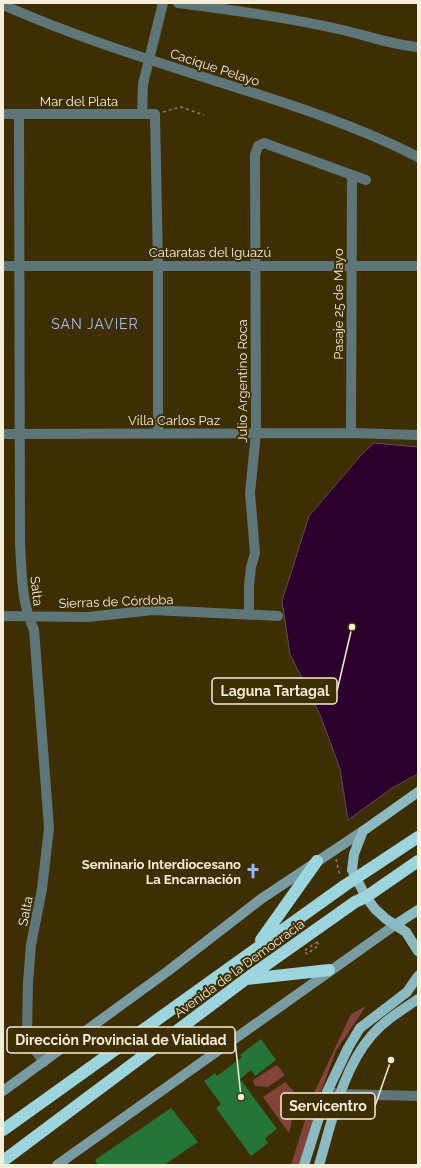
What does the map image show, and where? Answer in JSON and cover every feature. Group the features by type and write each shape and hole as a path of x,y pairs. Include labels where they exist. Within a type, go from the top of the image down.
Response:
{"highway":[{"name":"Avenida de la Democracia","path":"3,1130 355,878 418,837"},
{"path":"251,952 270,928 317,861"},
{"name":"Avenida de la Democracia","path":"3,1162 246,979 355,902 366,897 418,862"},
{"path":"246,979 329,970"}],"main road":[{"path":"418,792 363,831 354,854 352,870 366,897 386,919 406,932 418,951"},
{"path":"395,925 418,910"},
{"path":"304,1165 327,1092 348,1048 360,1028 407,992 418,976"},
{"path":"319,1165 339,1094 360,1052 371,1036 385,1022 418,998"}],"street":[{"path":"142,114 143,84 163,3"},
{"path":"178,3 233,10 346,31 398,46 418,47"},
{"name":"Cacique Pelayo","path":"3,5 150,60 292,105 390,142 418,157"},
{"name":"Mar del Plata","path":"3,114 156,114"},
{"name":"Salta","path":"19,114 20,544 23,599 27,616 34,630 49,828 42,889 31,945 28,982 27,1030 31,1044 44,1062"},
{"path":"156,114 158,433"},
{"name":"Julio Argentino Roca","path":"249,615 249,579 255,553 250,494 256,433 255,155 258,146 264,143 352,175"},
{"path":"352,175 366,180"},
{"name":"Pasaje 25 de Mayo","path":"351,433 352,175"},
{"name":"Cataratas del Iguazú","path":"3,266 418,266"},
{"name":"Villa Carlos Paz","path":"3,434 351,433 418,435"},
{"name":"Sierras de Córdoba","path":"3,616 88,617 153,610 278,616"},
{"path":"3,1091 162,976 261,899 317,861 334,852 363,831"},
{"path":"57,1165 329,970 395,925"},
{"path":"327,1092 339,1094 418,1096"}],"path":[{"path":"156,114 181,107 204,116"},
{"path":"334,852 340,876"},
{"path":"317,942 320,945 307,954 304,951 311,946 317,942"}],"shaded area":[{"path":"374,443 418,447 418,774 392,788 348,820 340,769 321,717 290,654 282,601 309,516 362,454"},
{"path":"366,1006 336,1051 317,1102 301,1165 291,1165 313,1095 351,1014"},
{"path":"277,1065 285,1075 268,1087 255,1086 253,1080"},
{"path":"285,1082 298,1096 289,1133 263,1097"}],"building":[{"path":"261,1039 276,1060 255,1076 251,1070 240,1079 277,1129 265,1138 268,1143 251,1156 216,1108 221,1104 204,1081 215,1073 217,1076 242,1057 240,1055"},
{"path":"171,1108 198,1142 164,1165 98,1165 95,1160"}],"place":[{"name":"Laguna Tartagal","path":"352,627"},
{"name":"Seminario Interdiocesano La Encarnación","path":"253,871"},
{"name":"Servicentro","path":"391,1060"},
{"name":"Dirección Provincial de Vialidad","path":"241,1097"}],"district":[{"name":"SAN JAVIER","path":"95,324"}]}
